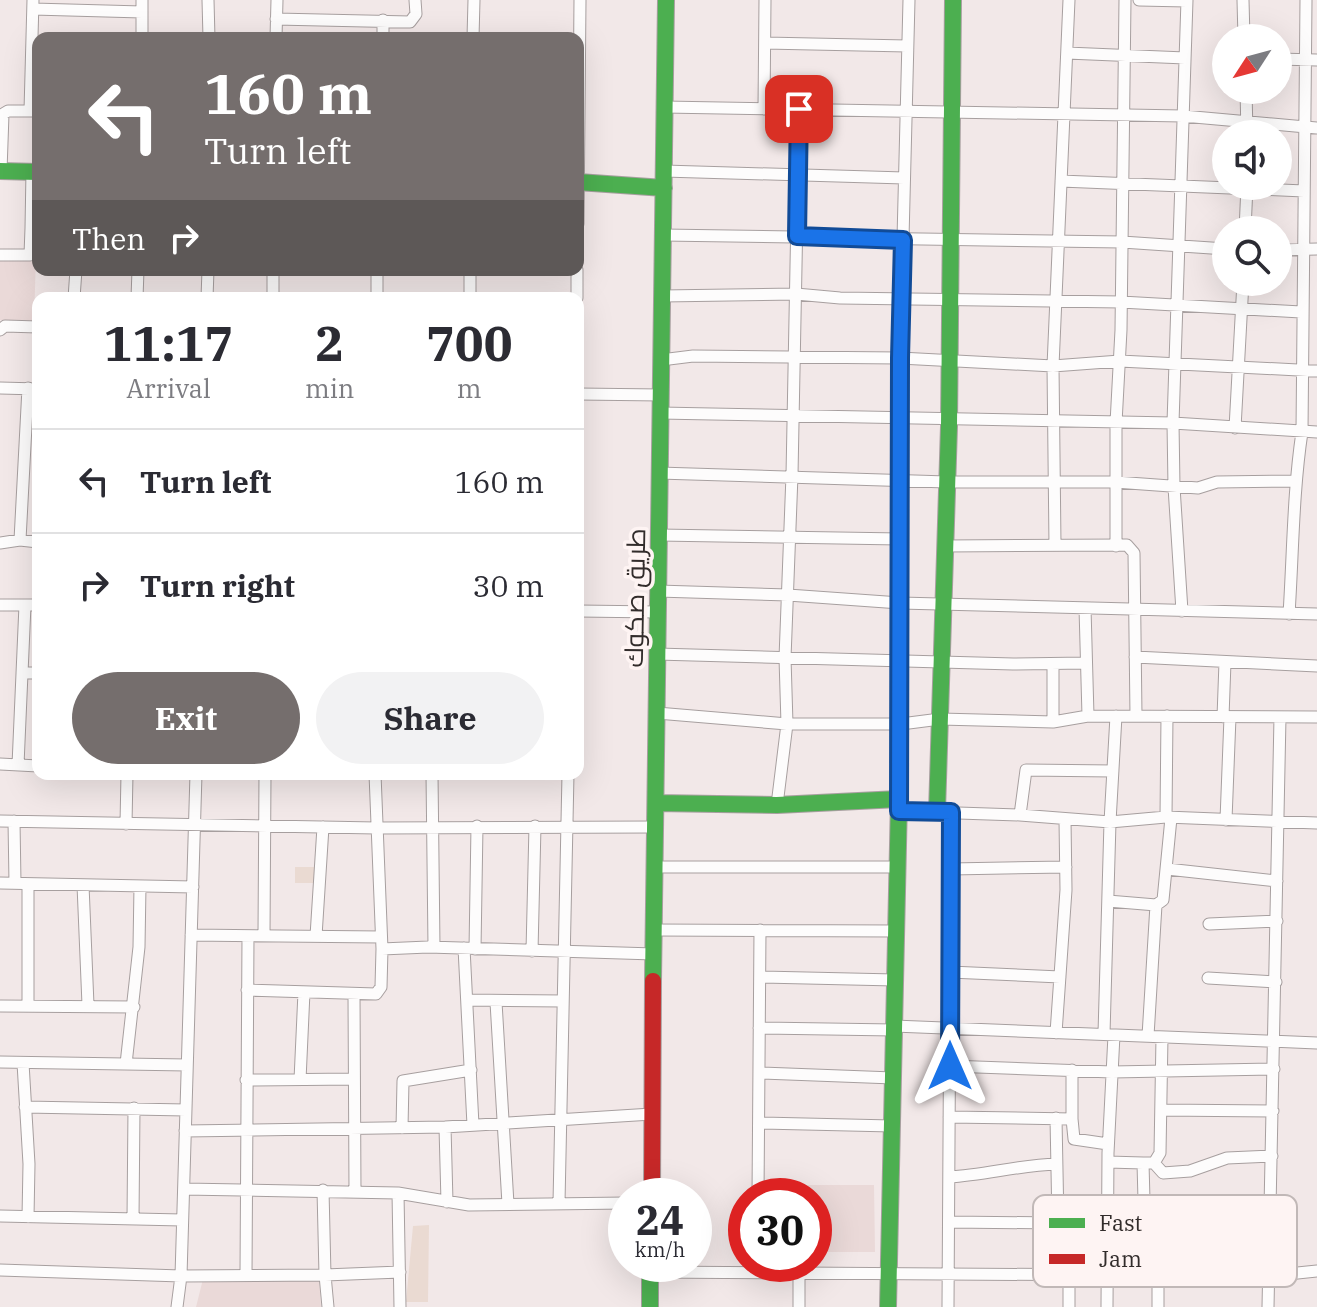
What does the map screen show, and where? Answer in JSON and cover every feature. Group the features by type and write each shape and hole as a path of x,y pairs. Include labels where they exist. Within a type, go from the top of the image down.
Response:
{"street":[{"path":"208,0 209,32"},
{"path":"276,32 277,0"},
{"path":"276,19 413,20 415,0"},
{"path":"473,32 474,0"},
{"path":"580,0 580,32"},
{"name":"طريق صكوك","path":"652,1178 666,0"},
{"path":"764,109 765,0"},
{"path":"888,1307 901,724 900,358 909,0"},
{"path":"948,1307 951,869 944,812 940,719 949,419 953,0"},
{"path":"1055,545 1053,366 1069,0"},
{"path":"1116,546 1125,0"},
{"path":"1139,0 1187,0 1173,423 1182,611"},
{"path":"1243,0 1244,24"},
{"path":"1289,614 1295,481 1302,432 1304,191 1312,127 1306,0"},
{"path":"33,32 33,5 142,6 142,32"},
{"path":"383,20 383,32"},
{"path":"765,43 907,46"},
{"path":"1067,53 1185,58"},
{"path":"664,107 1183,116 1247,120 1246,104"},
{"path":"777,805 787,724 785,658 799,109"},
{"path":"32,111 8,111 3,114 1,171 32,172"},
{"path":"1292,125 1312,127"},
{"path":"584,182 904,178"},
{"path":"1061,181 1212,186"},
{"path":"1292,190 1304,191"},
{"path":"663,235 1122,242 1212,249"},
{"path":"1292,249 1317,249"},
{"path":"0,255 32,255"},
{"path":"662,296 796,294 840,298 1121,302 1301,312"},
{"path":"1235,428 1242,296"},
{"path":"0,330 5,326 32,327"},
{"path":"661,360 693,356 900,358 1053,366 1120,361 1317,371"},
{"path":"0,388 32,388"},
{"path":"584,394 661,395"},
{"path":"660,413 1173,423 1317,432"},
{"path":"20,540 32,445"},
{"path":"659,473 947,482 1115,482 1198,488 1217,482 1295,481"},
{"path":"659,535 900,539"},
{"path":"0,543 32,541"},
{"path":"944,546 1127,545 1134,553 1136,716"},
{"path":"658,591 788,595 900,603 1317,614"},
{"path":"0,605 32,605"},
{"path":"18,765 25,605"},
{"path":"1085,608 1088,716"},
{"path":"584,611 658,612"},
{"path":"657,654 1085,663"},
{"path":"1135,657 1317,666"},
{"path":"1225,662 1226,820"},
{"path":"1053,664 1053,722"},
{"path":"22,673 32,673"},
{"path":"657,713 787,724 901,724 940,719 1053,722 1088,716 1317,717"},
{"path":"1108,1195 1112,1072 1108,901 1116,716"},
{"path":"1148,1036 1156,905 1165,896 1167,869 1167,716"},
{"path":"1271,1195 1280,717"},
{"path":"0,764 32,766"},
{"path":"1020,815 1026,770 1113,771"},
{"path":"126,824 127,780"},
{"path":"177,1307 181,1276 196,780"},
{"path":"264,934 265,780"},
{"path":"247,990 354,994 376,994 380,991 382,943 375,780"},
{"path":"432,780 434,947"},
{"path":"559,1203 568,780"},
{"path":"656,803 899,805 944,812 1110,822 1168,818 1317,823"},
{"path":"1056,1033 1066,867 1065,820"},
{"path":"0,821 376,828 654,827"},
{"path":"14,821 15,883"},
{"path":"473,1125 467,1000 477,826"},
{"path":"532,951 535,826"},
{"path":"316,936 323,827"},
{"path":"655,867 898,867"},
{"path":"951,869 1066,867"},
{"path":"1167,869 1277,881"},
{"path":"0,883 193,887"},
{"path":"28,884 28,1006"},
{"path":"83,885 88,1005"},
{"path":"126,1064 139,947 140,886"},
{"path":"1108,901 1156,905"},
{"path":"1209,924 1277,921"},
{"path":"654,930 896,931"},
{"path":"758,1178 760,930"},
{"path":"191,935 316,936 434,947 654,954"},
{"path":"246,1275 248,936"},
{"path":"950,972 1060,977"},
{"path":"760,977 895,980"},
{"path":"1208,978 1276,982"},
{"path":"300,1080 304,992"},
{"path":"354,994 355,1191"},
{"path":"467,1000 563,1001"},
{"path":"496,1002 508,1204"},
{"path":"0,1006 134,1007"},
{"path":"759,1028 950,1028 1317,1043"},
{"path":"1146,1195 1148,1163 1160,1153 1162,1037"},
{"path":"0,1062 187,1065"},
{"path":"23,1063 29,1164 28,1217"},
{"path":"950,1066 1112,1072 1274,1069"},
{"path":"402,1128 403,1081 471,1070"},
{"path":"1072,1070 1074,1139 1108,1144"},
{"path":"759,1073 893,1078"},
{"path":"246,1080 354,1079"},
{"path":"25,1107 186,1110"},
{"path":"133,1219 134,1108"},
{"path":"1161,1110 1273,1111"},
{"path":"185,1131 445,1127 652,1114"},
{"path":"949,1117 1072,1119"},
{"path":"1056,1118 1057,1195"},
{"path":"759,1123 892,1126"},
{"path":"445,1127 447,1202"},
{"path":"1108,1162 1148,1163 1163,1173 1173,1174 1227,1158 1272,1156"},
{"path":"949,1177 1056,1164"},
{"path":"184,1189 398,1193 469,1205 608,1203"},
{"path":"323,1190 328,1307"},
{"path":"398,1193 400,1307"},
{"path":"0,1216 182,1220"},
{"path":"949,1222 1033,1223"},
{"path":"0,1270 181,1276 400,1272"},
{"path":"1297,1273 1317,1271"},
{"path":"832,1273 1033,1275"},
{"path":"650,1282 650,1307"},
{"path":"799,1282 799,1307"},
{"path":"1066,1287 1069,1307"},
{"path":"1154,1287 1158,1307"},
{"path":"1268,1307 1269,1287"}],"shaded area":[{"path":"0,255 32,256 32,276 35,276 32,321 0,320"},
{"path":"295,867 316,867 315,883 295,883"},
{"path":"832,1185 874,1185 875,1252 832,1252"},
{"path":"429,1225 428,1302 406,1302 413,1226"},
{"path":"319,1278 321,1307 196,1307 203,1279"}],"traffic: fast":[{"path":"653,981 666,0"},
{"path":"937,812 949,426 953,0"},
{"path":"0,171 32,172"},
{"path":"584,182 664,188"},
{"path":"656,803 777,805 899,799 888,1307"},
{"path":"650,1282 650,1307"}],"traffic: jam":[{"path":"652,1178 653,981"}],"route":[{"path":"799,109 797,236 903,240 899,811 951,812 950,1066"}]}
